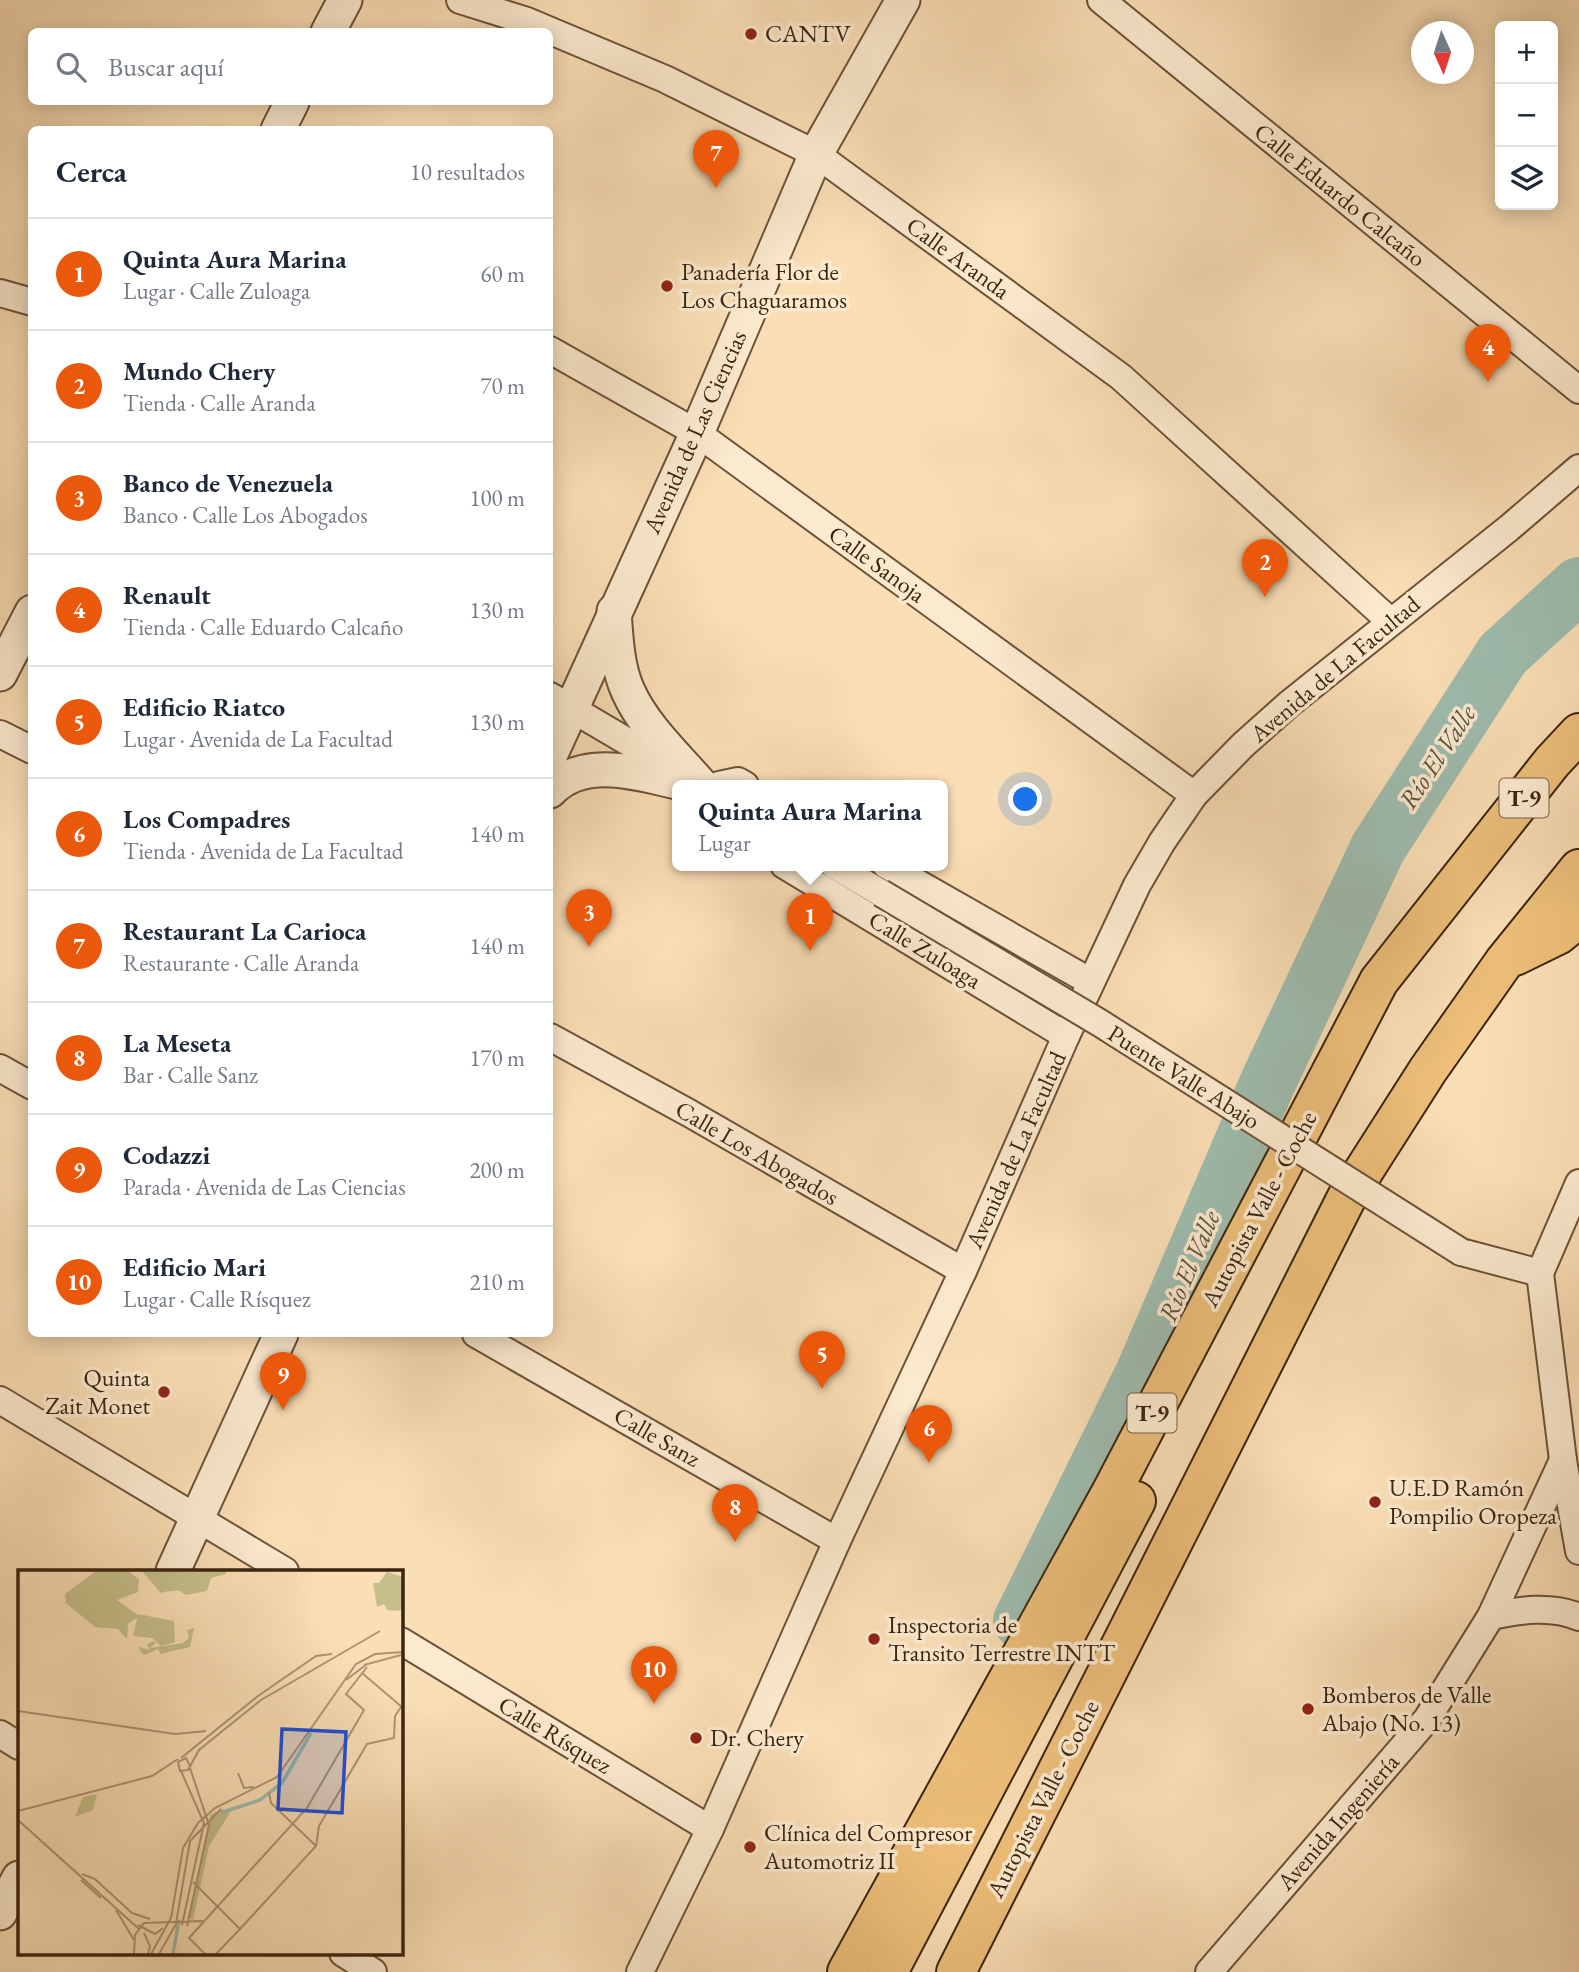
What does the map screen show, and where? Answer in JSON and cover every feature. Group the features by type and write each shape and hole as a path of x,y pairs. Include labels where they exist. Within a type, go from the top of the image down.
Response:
{"highway":[{"name":"Autopista Valle - Coche","path":"847,1972 1112,1491 1379,981 1552,762 1579,733"},
{"name":"Autopista Valle - Coche","path":"888,1972 1471,865"},
{"name":"Autopista Valle - Coche","path":"956,1972 1347,1197 1428,1070 1504,962 1579,869"},
{"path":"1504,962 1558,935 1579,918"}],"street":[{"path":"330,28 345,0"},
{"name":"Calle Aranda","path":"460,0 542,28"},
{"name":"Avenida de Las Ciencias","path":"553,741 561,702 614,611 697,433 816,154 903,0"},
{"name":"Calle Eduardo Calcaño","path":"1101,0 1579,390"},
{"name":"Calle Aranda","path":"553,33 665,79 816,154 1121,377 1390,621"},
{"path":"280,126 290,105"},
{"path":"0,293 28,301"},
{"name":"Calle Sanoja","path":"553,352 697,433 1194,795"},
{"name":"Avenida de La Facultad","path":"640,1972 710,1829 837,1541 963,1271 1066,1036 1137,885 1162,842 1194,795 1243,745 1390,621 1509,528 1579,468"},
{"path":"614,611 618,654 628,690 642,715 696,780"},
{"path":"0,674 28,620"},
{"path":"561,702 692,780"},
{"path":"0,734 28,748"},
{"path":"553,789 579,772 611,769 672,781"},
{"name":"Calle Zuloaga","path":"794,871 1066,1036"},
{"name":"Puente Valle Abajo","path":"844,871 1100,1023 1461,1252 1540,1273"},
{"path":"897,871 1091,982"},
{"name":"Calle Los Abogados","path":"553,1039 689,1113 963,1271"},
{"path":"0,1068 28,1084"},
{"path":"1579,1183 1540,1273 1563,1460 1579,1551"},
{"path":"173,1570 280,1337"},
{"name":"Calle Sanz","path":"481,1337 837,1541"},
{"path":"0,1400 283,1570"},
{"name":"Avenida Ingeniería","path":"1209,1972 1427,1719 1491,1616 1563,1460"},
{"path":"1491,1616 1541,1609 1567,1612 1579,1618"},
{"name":"Calle Rísquez","path":"402,1642 710,1829"},
{"path":"0,1734 18,1745"},
{"path":"0,1913 18,1880"},
{"path":"345,1954 373,1972"}],"waterway":[{"name":"Río El Valle","path":"1021,1621 1143,1374 1268,1082 1378,848 1503,654 1579,585"}],"place":[{"name":"CANTV","path":"751,34"},
{"name":"Restaurant La Carioca","path":"716,188"},
{"name":"Panadería Flor de Los Chaguaramos","path":"667,286"},
{"name":"Renault","path":"1488,382"},
{"name":"Mundo Chery","path":"1265,597"},
{"name":"Banco de Venezuela","path":"589,947"},
{"name":"Quinta Aura Marina","path":"810,951"},
{"name":"Edificio Riatco","path":"822,1389"},
{"name":"Quinta Zait Monet","path":"164,1392"},
{"name":"Codazzi","path":"283,1410"},
{"name":"Los Compadres","path":"929,1463"},
{"name":"U.E.D Ramón Pompilio Oropeza","path":"1375,1502"},
{"name":"La Meseta","path":"735,1542"},
{"name":"Inspectoria de Transito Terrestre INTT","path":"874,1639"},
{"name":"Edificio Mari","path":"654,1704"},
{"name":"Bomberos de Valle Abajo (No. 13)","path":"1308,1709"},
{"name":"Dr. Chery","path":"696,1738"},
{"name":"Clínica del Compresor Automotriz II","path":"750,1847"}]}
